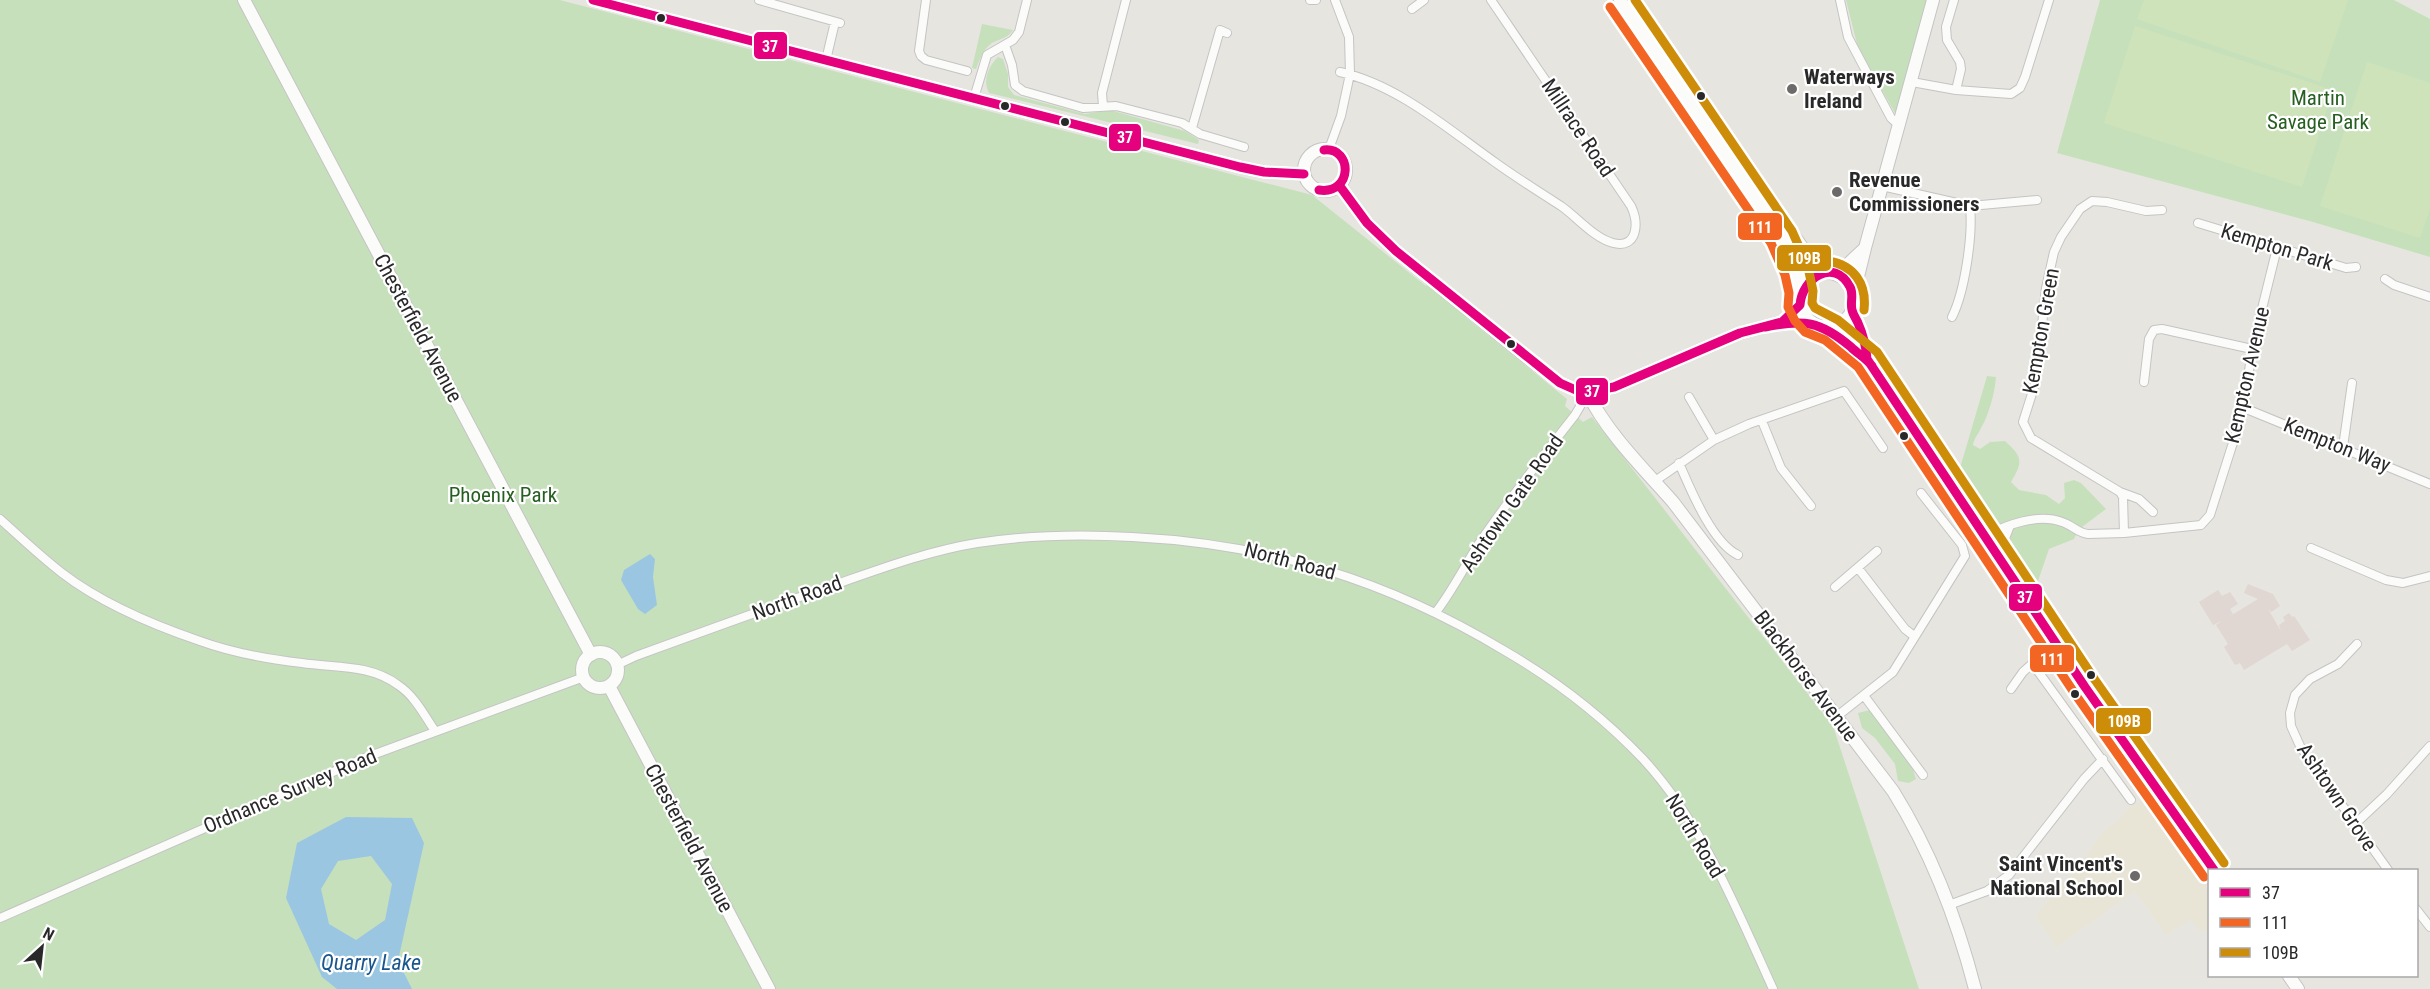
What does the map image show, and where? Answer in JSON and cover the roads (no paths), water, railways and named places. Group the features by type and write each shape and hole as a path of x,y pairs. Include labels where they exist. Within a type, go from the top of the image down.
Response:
{"main road":[{"name":"Chesterfield Avenue","path":"244,0 591,655"},
{"path":"594,0 1239,167 1264,172 1304,174"},
{"path":"1620,0 1782,237 1797,271 1804,315 1867,359 2055,644 2213,869"},
{"path":"1634,0 1755,181 1807,254 1828,273 1848,284 1866,346 1867,359"},
{"path":"1339,185 1367,223 1396,251 1560,383 1570,388 1587,392 1614,387 1740,333 1782,322 1835,325 1843,321 1853,303 1865,248 1934,0"},
{"path":"1329,149 1344,161 1345,174 1339,185 1328,190 1310,185 1304,174 1304,167 1310,155 1316,151 1329,149"},
{"path":"1782,322 1801,298 1811,278 1848,264 1865,248"},
{"name":"Blackhorse Avenue","path":"1587,392 1594,405 1673,502 1887,783 1915,826 1949,905 1975,989"},
{"path":"607,654 618,666 615,680 609,686 603,688 593,686 584,676 584,663 591,655 607,654"},
{"name":"Chesterfield Avenue","path":"609,686 769,989"}],"street":[{"path":"759,0 837,23 826,60"},
{"path":"926,0 919,51 921,56 926,60 967,71"},
{"path":"974,98 987,54 1013,40 1019,32 1027,0"},
{"path":"1103,106 1102,93 1126,0"},
{"path":"1310,0 1316,0"},
{"path":"1329,149 1345,104 1350,74 1349,37 1335,0"},
{"path":"1412,9 1424,0"},
{"name":"Millrace Road","path":"1350,74 1394,93 1561,207 1606,241 1616,244 1632,238 1637,229 1636,218 1628,201 1491,0"},
{"path":"1840,0 1848,37 1891,118 1900,126"},
{"path":"1954,0 1946,27 1947,40 1960,62 1961,69 1956,90"},
{"path":"1912,82 1956,90 2011,94 2020,88 2049,0"},
{"path":"1192,128 1220,30 1227,33"},
{"path":"1005,45 1012,65 1013,79 1018,88 1083,108 1116,106 1192,128 1200,134 1244,147"},
{"path":"1340,72 1350,74"},
{"path":"1882,186 1970,206 2037,200"},
{"name":"Kempton Green","path":"2153,512 2139,499 2120,492 2031,438 2023,422 2036,381 2046,288 2054,252 2061,237 2080,209 2092,201 2146,211 2162,210"},
{"path":"1952,317 1960,294 1965,266 1971,222 1970,206"},
{"name":"Kempton Park","path":"2198,223 2346,268 2356,267"},
{"name":"Kempton Avenue","path":"1985,536 2025,521 2046,518 2063,522 2082,533 2124,533 2201,525 2207,521 2244,408 2252,349 2277,248"},
{"path":"2385,279 2394,285 2430,297"},
{"path":"2144,382 2150,339 2154,330 2162,329 2252,349"},
{"path":"2343,447 2352,382"},
{"path":"1655,482 1714,440 1844,391 1883,448"},
{"name":"Ashtown Gate Road","path":"1436,612 1453,590 1478,544 1520,485 1575,415 1587,392"},
{"path":"1689,397 1714,440"},
{"name":"Kempton Way","path":"2244,408 2430,484"},
{"path":"1762,421 1781,468 1811,506"},
{"path":"1679,463 1699,507 1727,548 1738,555"},
{"path":"2120,492 2123,497 2124,533"},
{"path":"1836,717 1893,672 1965,556 1962,545 1921,493"},
{"path":"0,519 62,573 99,597 146,620 233,652 303,664 352,667 377,674 399,685 416,702 435,731"},
{"path":"1998,556 2009,528"},
{"name":"North Road","path":"618,666 636,656 859,576 935,552 973,543 1022,536 1080,534 1161,538 1236,547 1329,569 1436,612 1484,638 1559,686 1604,722 1643,759 1668,790 1707,849 1773,989"},
{"path":"2311,548 2386,580 2403,583 2430,576"},
{"path":"1835,587 1877,551"},
{"path":"1858,567 1905,629 1914,636"},
{"path":"2011,689 2032,663 2055,644"},
{"name":"Ashtown Grove","path":"2357,644 2338,664 2301,687 2291,703 2291,726 2300,746 2387,869"},
{"path":"2032,663 2131,800"},
{"name":"Ordnance Survey Road","path":"0,918 367,757 584,676"},
{"path":"1864,696 1923,775"},
{"path":"2355,824 2387,794 2430,746"},
{"path":"1949,905 1987,891 2009,875 2084,779 2103,759"},
{"path":"2418,912 2430,927"}],"water":[{"path":"650,554 655,559 653,577 657,605 645,614 638,609 621,580 624,570"},
{"name":"Quarry Lake","path":"346,817 412,818 424,843 398,961 412,989 337,989 322,977 286,898 297,843","holes":["371,856 392,884 385,920 356,940 329,924 321,889 338,861"]}],"place":[{"name":"Waterways Ireland","path":"1792,89"},
{"name":"Revenue Commissioners","path":"1837,192"},
{"name":"Saint Vincent's National School","path":"2135,876"}],"park label":[{"name":"Martin Savage Park","path":"2318,110"},
{"name":"Phoenix Park","path":"503,495"}]}
